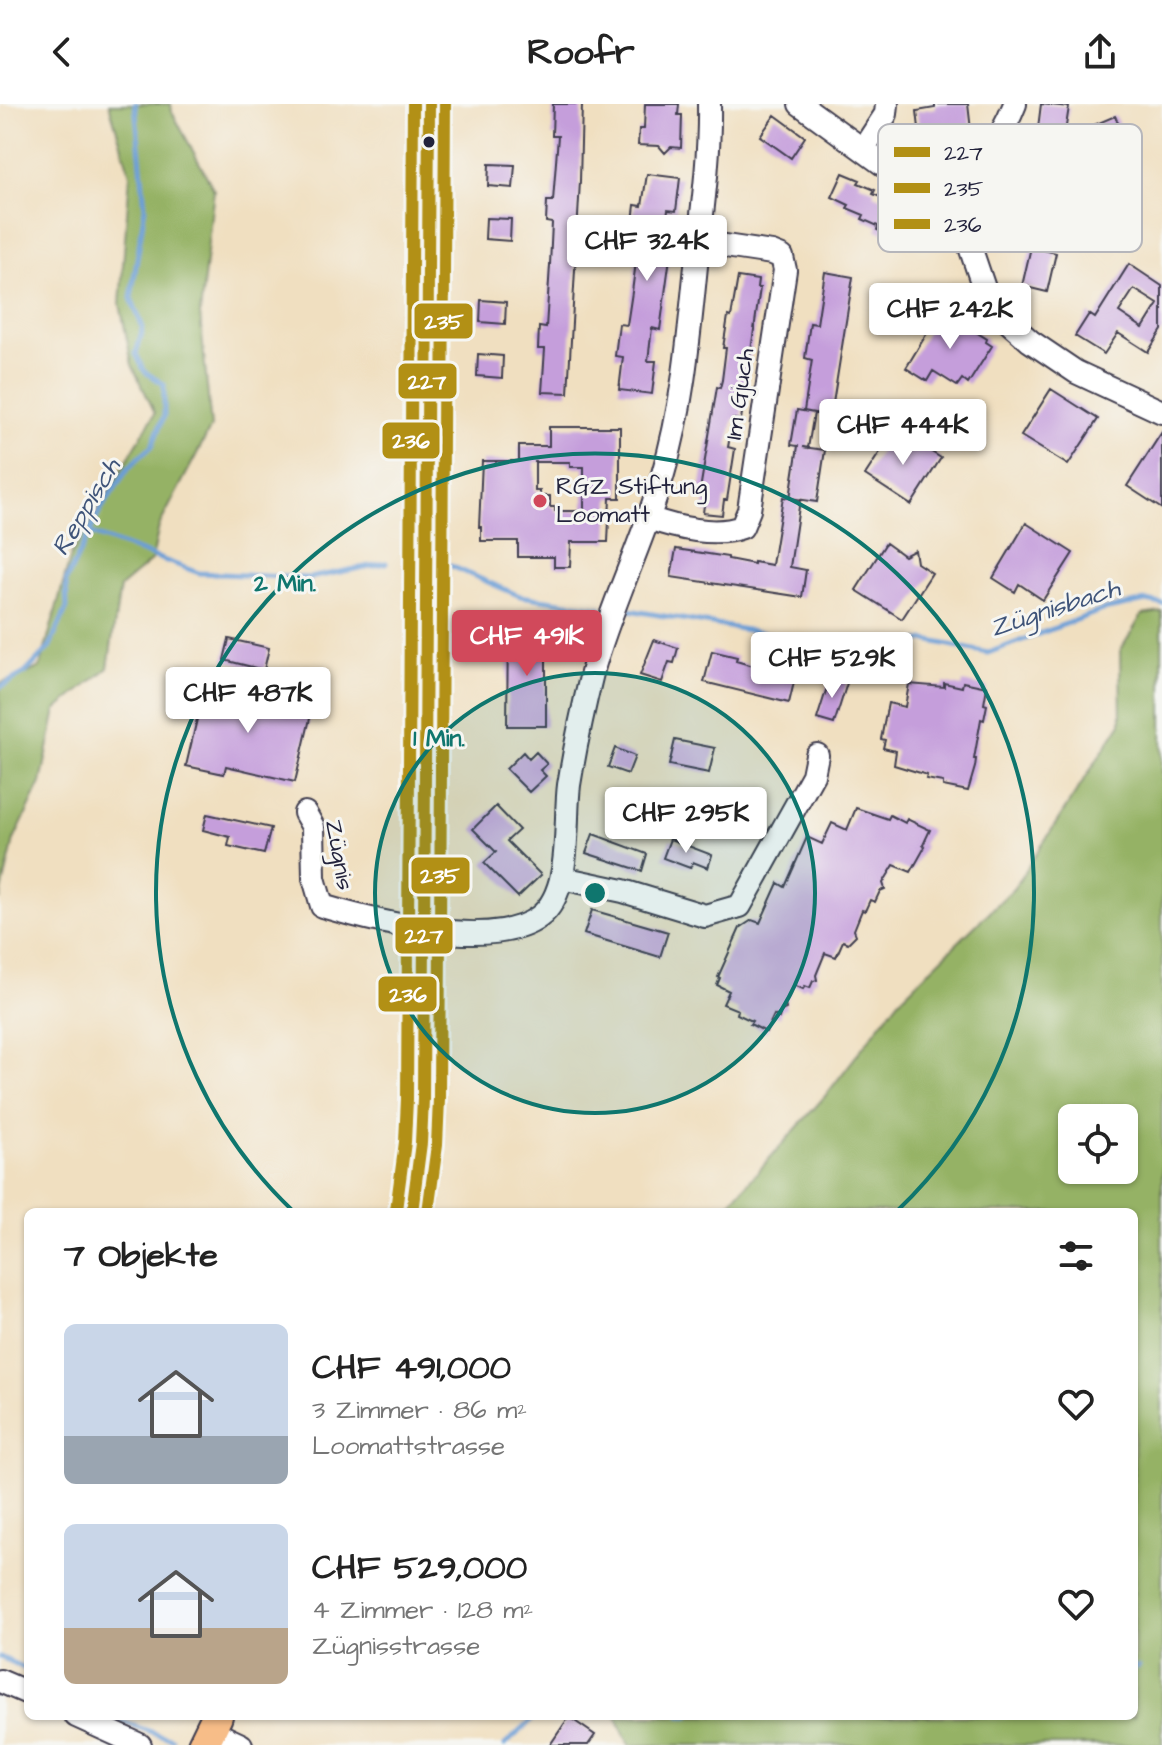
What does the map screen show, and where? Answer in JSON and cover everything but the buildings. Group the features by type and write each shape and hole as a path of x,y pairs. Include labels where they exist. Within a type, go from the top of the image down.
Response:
{"main road":[{"path":"413,1208 423,1099 430,377 429,104"}],"street":[{"path":"423,930 515,929 540,917 554,898 562,878 569,786 592,674 617,595 649,518 677,420 710,151 709,104"},
{"path":"800,104 878,160"},
{"path":"879,124 886,114 887,104"},
{"path":"1007,124 1015,104"},
{"path":"863,149 878,126"},
{"name":"Im Gjuch","path":"649,518 664,524 728,533 742,527 749,510 785,270 782,257 772,253 699,242"},
{"path":"972,252 988,300 1030,341 1076,372 1162,412"},
{"path":"562,878 623,891 705,916 740,906 813,775 817,755"},
{"name":"Zügnis","path":"305,813 313,827 314,878 322,906 423,930"},
{"path":"0,1681 24,1691"},
{"path":"85,1720 140,1745"},
{"path":"210,1730 241,1745"}],"green space":[{"path":"109,104 171,104 172,112 214,190 200,314 211,427 159,526 152,560 120,587 108,668 56,710 41,783 14,840 0,900 0,683 40,667 71,555 155,413 132,365 120,304 130,174"},
{"path":"1162,612 1162,1745 629,1745 618,1720 1138,1720 1138,1208 726,1208 826,1095 899,1000 1014,888 1121,723 1120,651 1142,615"}],"waterway":[{"name":"Reppisch","path":"0,687 25,673 49,648 67,608 66,581 101,509 129,467 152,446 164,416 164,384 145,372 136,354 143,328 131,298 145,207 135,104"},
{"name":"Zügnisbach","path":"89,533 199,573 309,578 386,563"},
{"name":"Zügnisbach","path":"444,563 520,596 601,608"},
{"name":"Zügnisbach","path":"629,610 864,650 926,640 988,653 1103,610 1146,601 1162,604"},
{"path":"0,1657 24,1668"},
{"path":"117,1720 172,1739"},
{"path":"505,1745 532,1720"}],"transit line":[{"name":"236","path":"396,1208 407,1099 413,104"},
{"name":"227","path":"413,1208 423,1099 429,104"},
{"name":"235","path":"429,1208 437,1145 439,1099 445,104"}],"place":[{"name":"RGZ Stiftung Loomatt","path":"540,501"}]}
